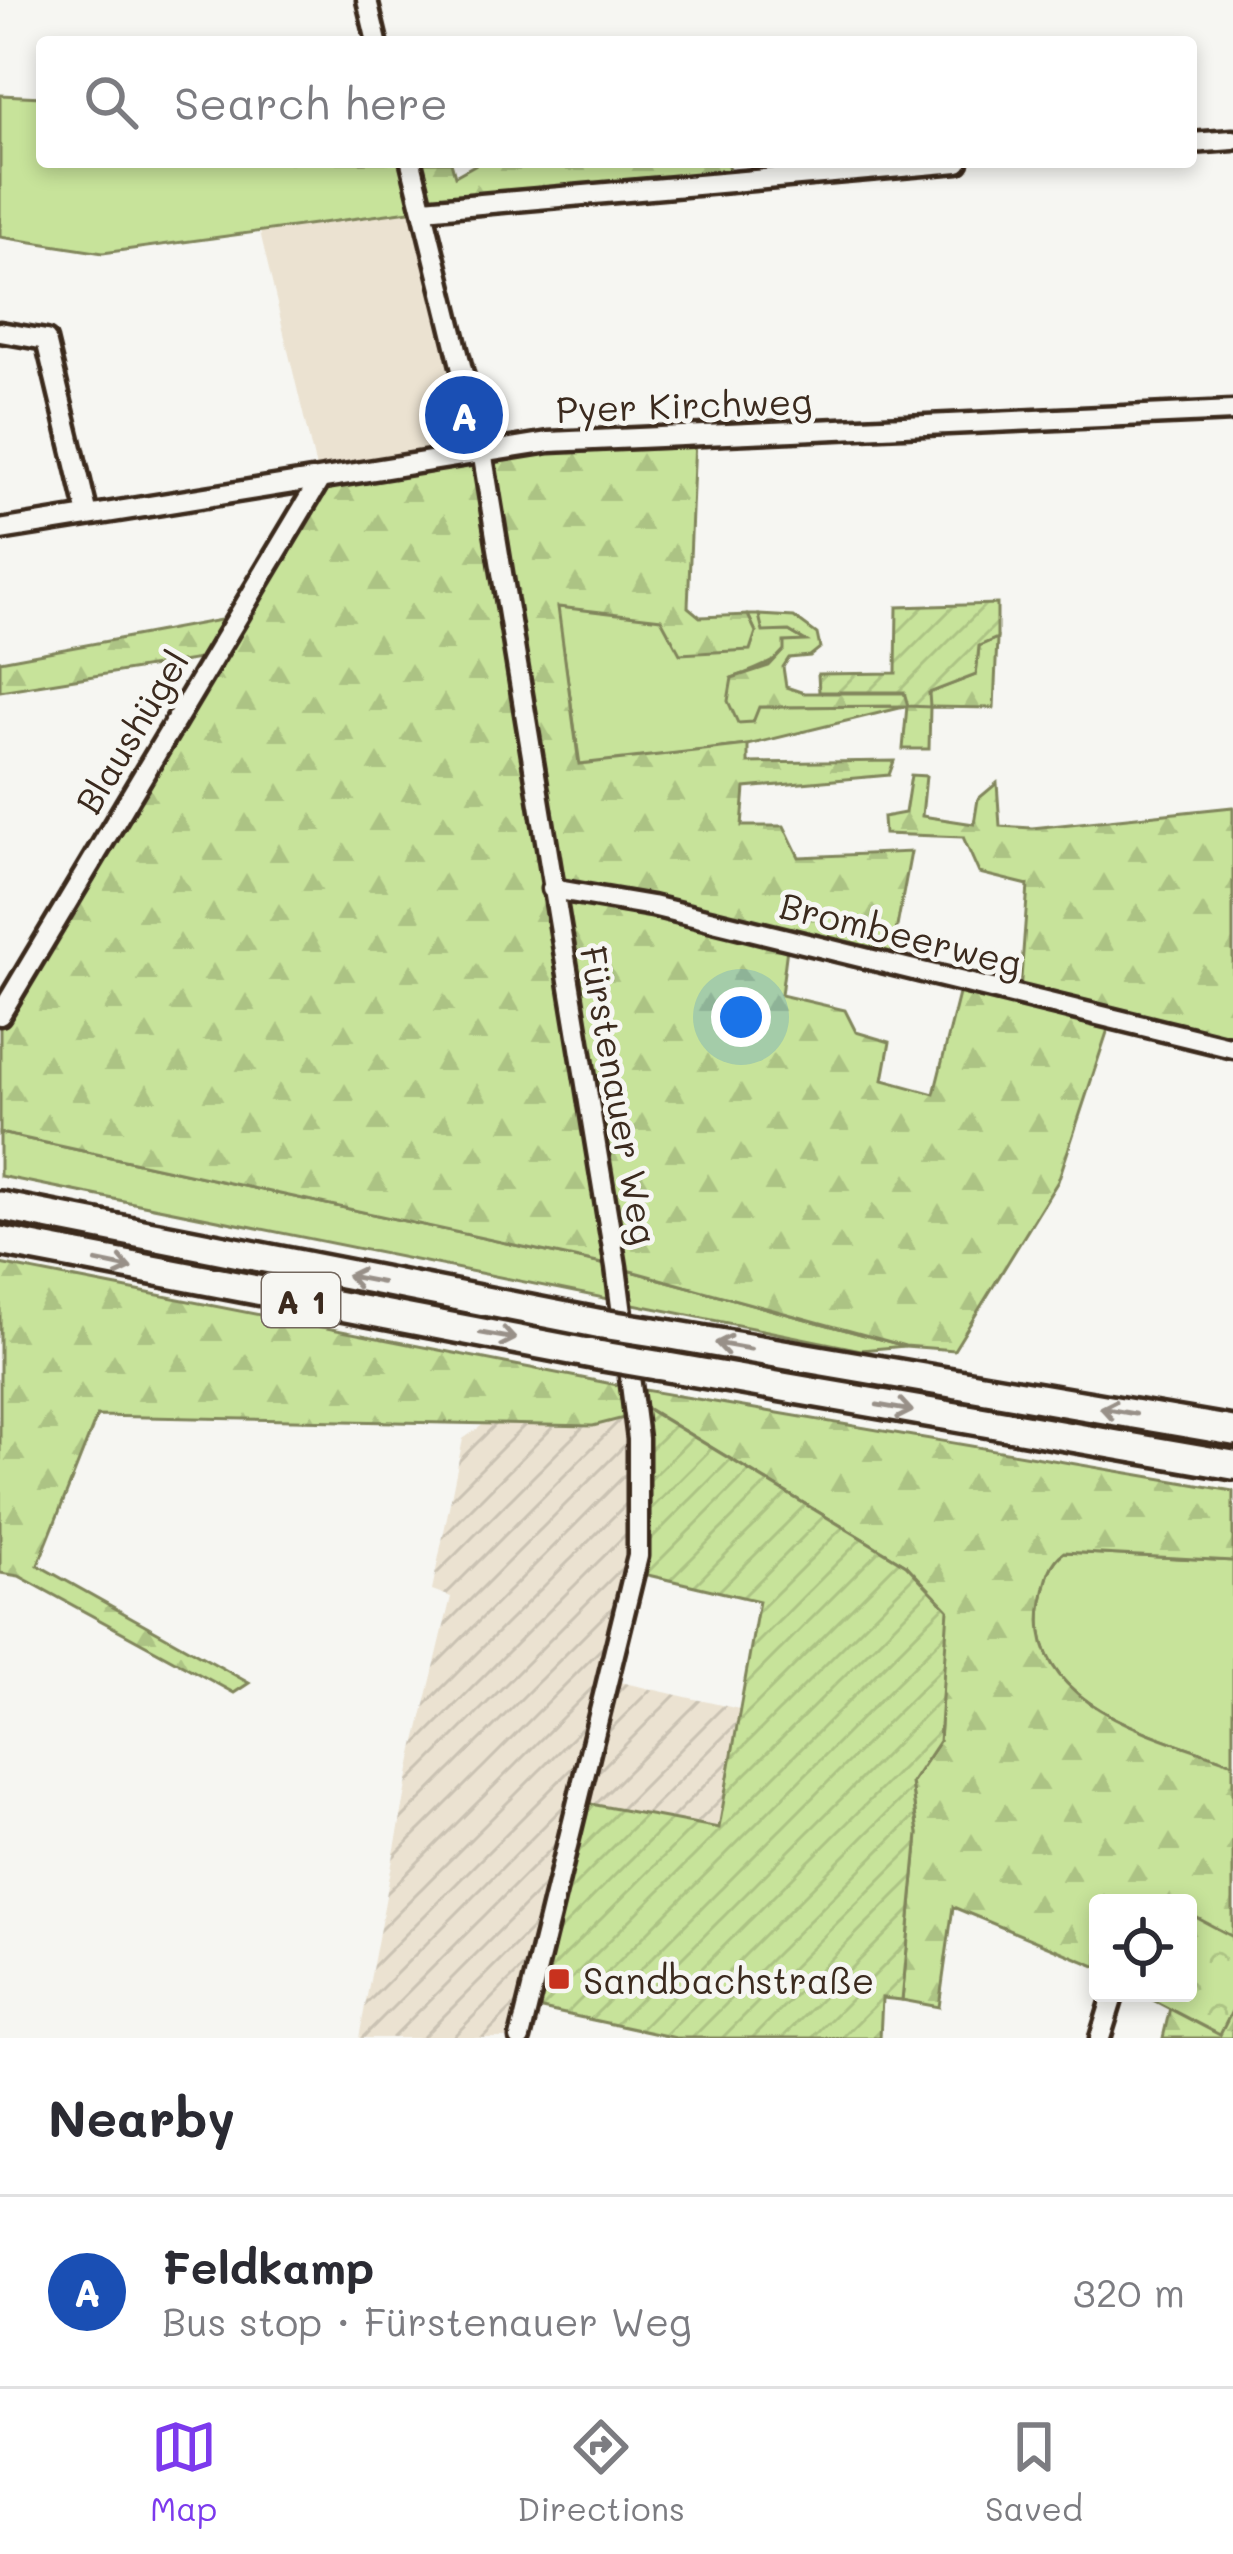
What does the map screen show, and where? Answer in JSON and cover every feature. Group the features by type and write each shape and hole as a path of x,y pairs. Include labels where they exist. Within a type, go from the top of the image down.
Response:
{"highway":[{"name":"A 1","path":"0,1206 602,1324 1233,1431"},
{"name":"A 1","path":"0,1241 603,1356 1233,1465"}],"street":[{"path":"367,0 376,36"},
{"path":"1197,143 1233,140"},
{"name":"Fürstenauer Weg","path":"413,168 482,452 616,1267 638,1439 638,1556 520,2038"},
{"path":"424,209 890,168"},
{"path":"0,332 46,340 88,515"},
{"name":"Pyer Kirchweg","path":"0,530 549,442 1233,411"},
{"name":"Blaushügel","path":"0,1016 319,481"},
{"name":"Brombeerweg","path":"552,889 652,906 1233,1048"},
{"path":"1100,2038 1111,2002"}],"shaded area":[{"path":"424,209 482,451 319,481 260,232"},
{"path":"634,1401 638,1556 611,1680 739,1709 719,1829 580,1802 520,2038 359,2038 413,1754 451,1597 432,1590 463,1439 488,1421 593,1426"}],"green space":[{"path":"0,95 36,97 36,168 413,168 424,209 103,253 0,237"},
{"path":"413,168 453,168 455,176 469,168 728,168 732,182 424,209"},
{"path":"762,168 890,168 744,181 763,179"},
{"path":"695,439 688,607 700,617 748,615 756,632 750,650 680,654 661,619 558,607 579,764 748,745 748,763 894,761 889,775 745,788 742,826 784,826 799,857 911,852 890,964 788,940 781,995 845,1010 856,1032 890,1042 883,1080 934,1094 960,990 1019,1006 1028,885 979,873 963,837 884,834 883,817 905,813 911,775 926,776 922,816 974,824 978,799 997,783 1000,826 1032,828 1233,807 1233,1045 1112,1017 1058,1181 954,1350 905,1346 616,1267 0,1133 0,1015 212,657 0,691 0,661 237,617 319,481 495,449"},
{"path":"997,604 997,638 979,646 976,675 929,693 930,707 908,706 904,692 819,692 818,674 896,673 897,607"},
{"path":"557,607 756,632 748,615 759,615 764,631 789,631 806,641 732,678 758,707 908,706 748,745 580,765"},
{"path":"759,615 794,617 817,634 820,648 810,656 789,658 783,667 786,687 804,693 928,693 976,675 979,646 997,638 994,708 930,707 929,749 903,749 907,706 759,707 753,722 738,723 728,701 732,678 769,666 784,650 784,642 806,641 789,631 763,632"},
{"path":"0,1133 616,1267 905,1346 861,1350 0,1176"},
{"path":"0,1264 633,1388 1233,1491 1233,1561 1064,1552 1046,1580 1042,1637 1053,1667 1103,1711 1233,1763 1233,2038 1163,2038 1171,2002 1197,2002 1197,1894 1089,1894 1089,1963 953,1907 939,2007 902,2000 918,1834 911,1783 939,1741 947,1609 906,1565 635,1401 624,1418 593,1426 97,1416 38,1565 249,1683 234,1693 19,1576 0,1573"},
{"path":"634,1401 906,1565 948,1609 939,1741 911,1783 918,1834 902,2000 882,1998 880,2038 676,2038 528,2006 580,1802 719,1828 759,1601 635,1572"},
{"path":"1064,1552 1233,1561 1233,1763 1103,1711 1053,1667 1042,1637 1042,1601 1051,1568"},
{"path":"1197,1918 1233,1937 1233,2009 1220,2035 1157,2002 1197,2002"}],"place":[{"name":"Feldkamp","path":"464,415"},
{"name":"Sandbachstraße","path":"559,1979"}]}
